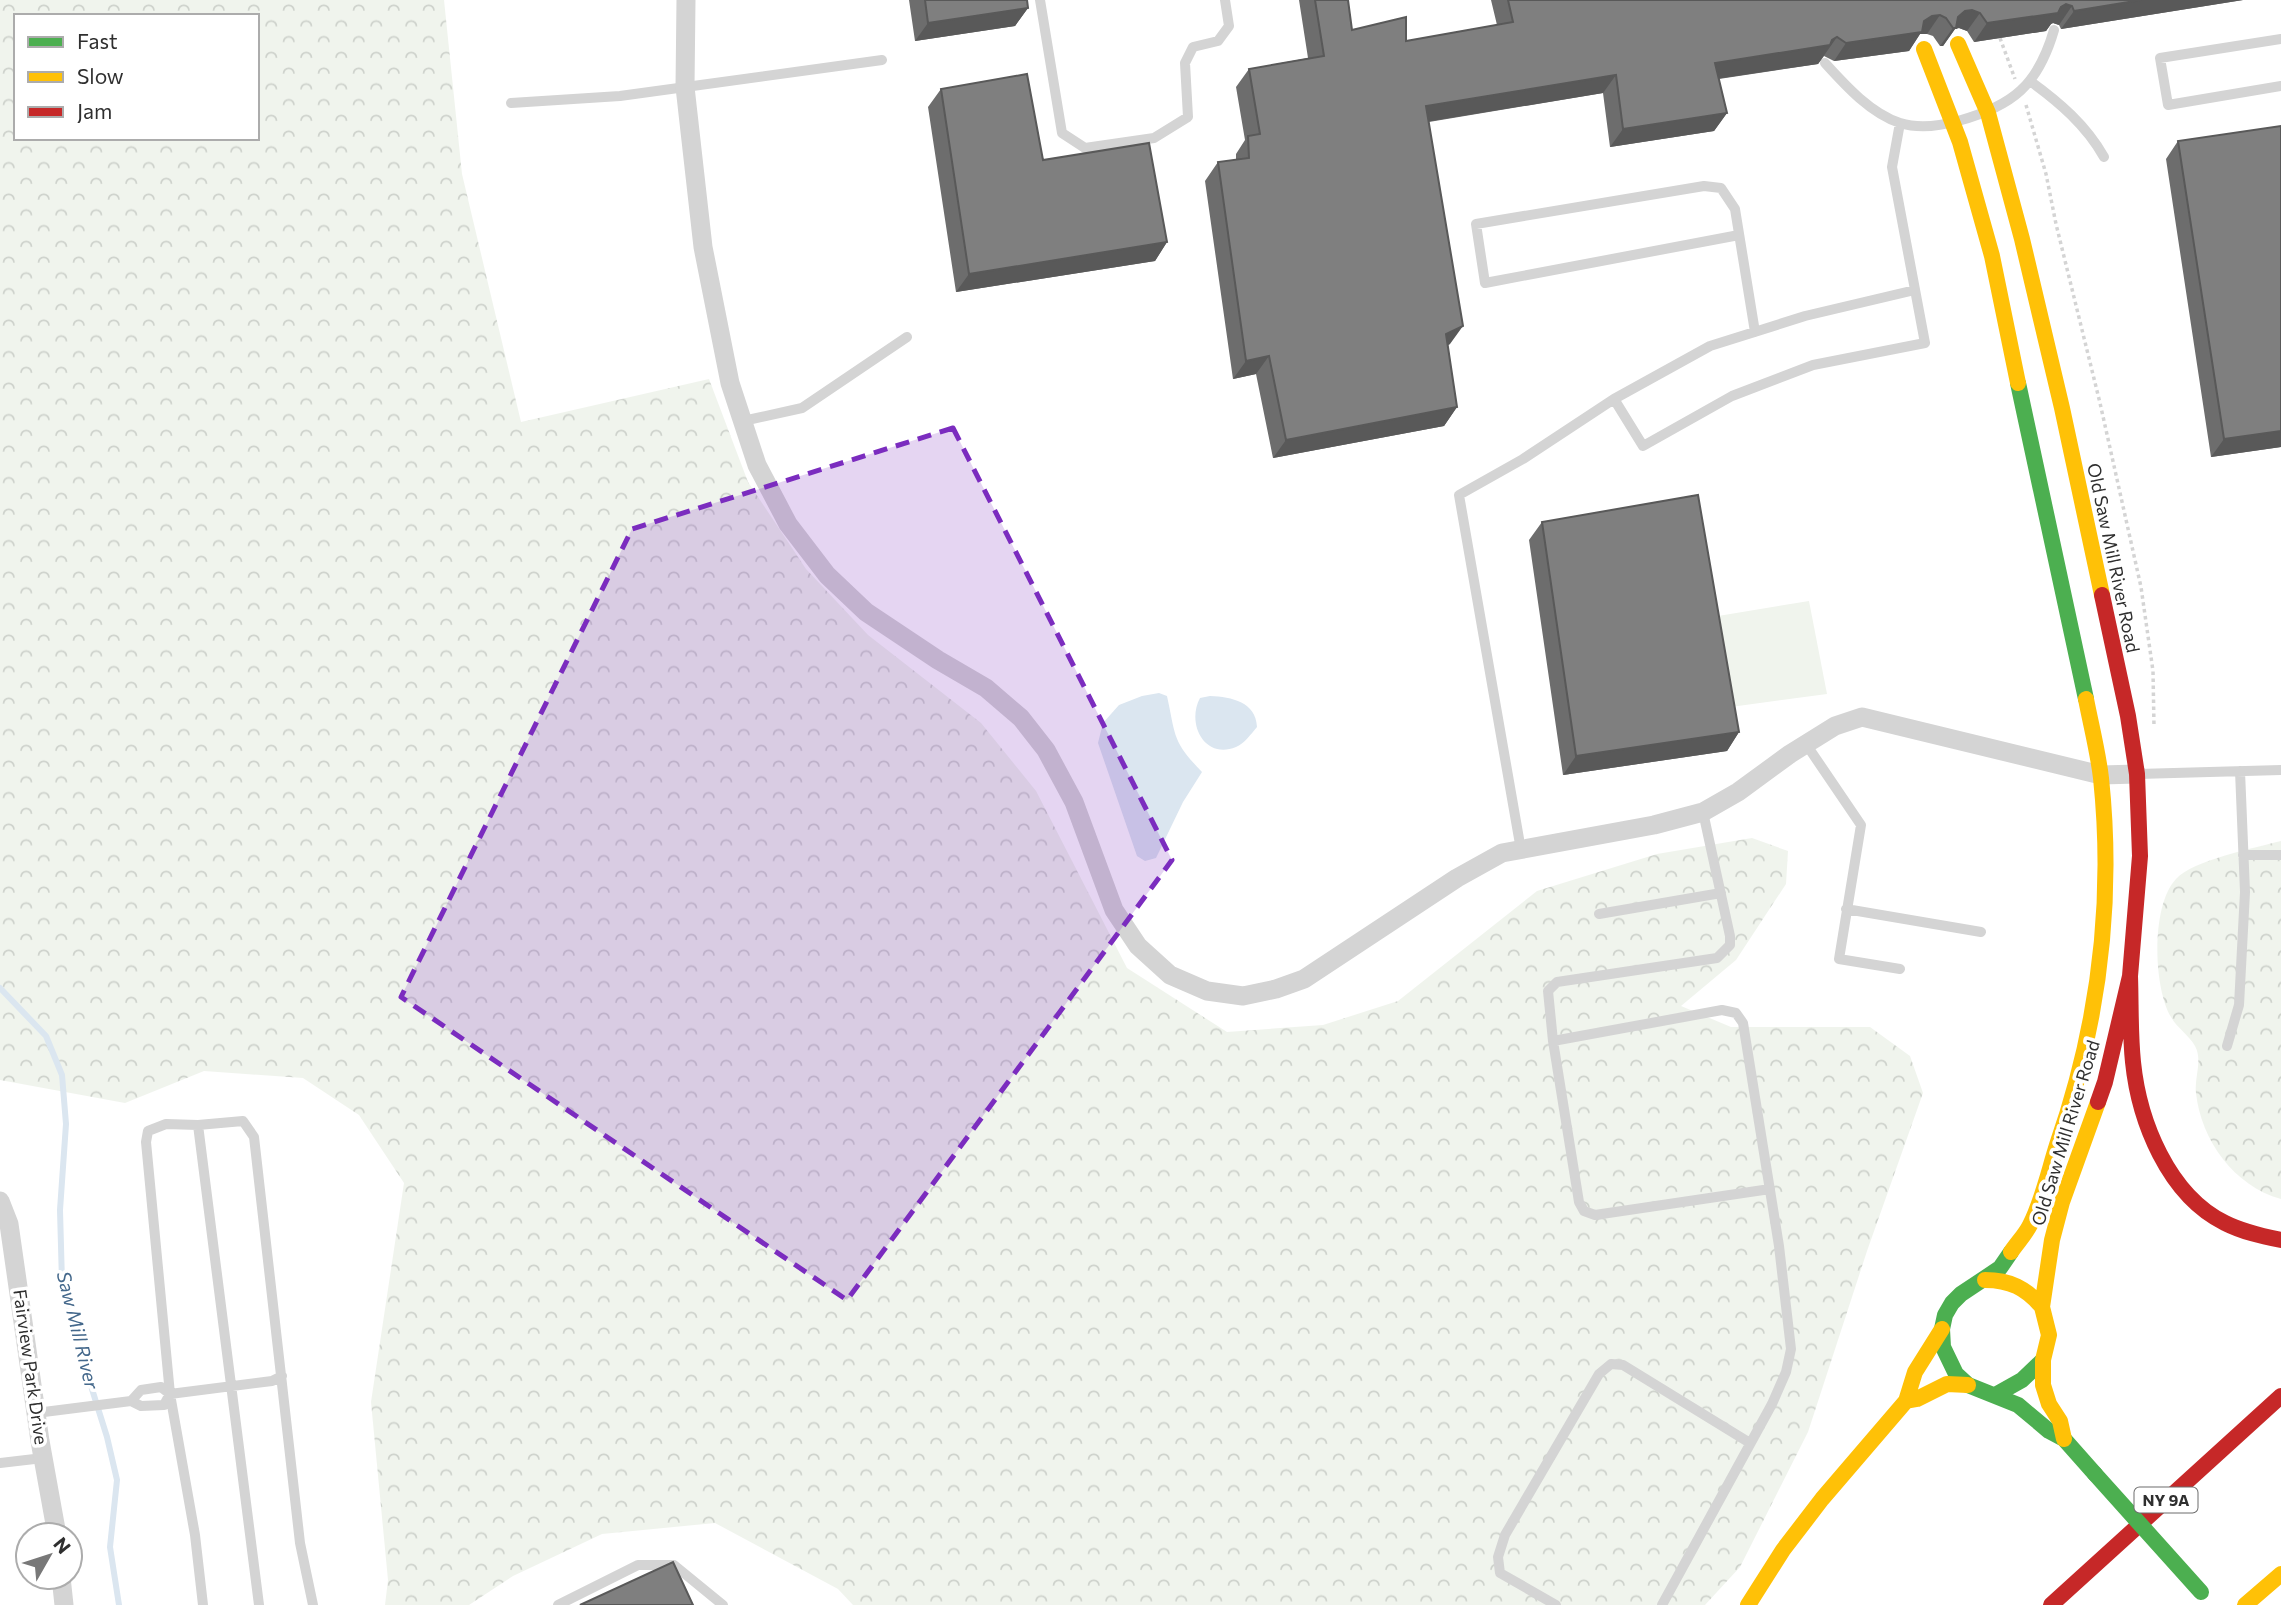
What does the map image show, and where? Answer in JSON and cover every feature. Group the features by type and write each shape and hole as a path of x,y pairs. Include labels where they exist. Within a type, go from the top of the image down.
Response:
{"street":[{"path":"686,0 685,87 703,247 730,383 757,465 788,524 827,575 866,612 986,688 1021,718 1046,750 1074,802 1114,910 1138,946 1170,975 1207,990 1243,996 1276,989 1304,979 1457,878 1502,853 1654,825 1703,812 1738,792 1835,726 1862,717 2101,775 2137,774"},
{"name":"Old Saw Mill River Road","path":"1958,44 1988,113 2022,239 2129,716 2137,774 2140,856 2130,976 2105,1082 2062,1202 2050,1251 2042,1307 2049,1335 2043,1360 2043,1385 2049,1404 2060,1421 2064,1439"},
{"name":"Old Saw Mill River Road","path":"1906,1401 1908,1384 1928,1347 1942,1329 1945,1315 1952,1303 1973,1285 1985,1280 2000,1268 2030,1226 2070,1108 2086,1049 2098,978 2104,917 2106,838 2101,775 2074,636 1992,256 1953,122 1924,48"},
{"path":"2130,976 2134,1071 2145,1121 2164,1162 2189,1198 2222,1224 2262,1238 2281,1240"},
{"name":"Fairview Park Drive","path":"0,1201 9,1224 54,1521"},
{"path":"1985,1280 2011,1281 2032,1294 2042,1307"},
{"path":"1942,1329 1943,1347 1956,1374 1968,1385 2018,1405 2049,1431 2064,1439 2206,1599"},
{"path":"1997,1395 2029,1377 2043,1360"},
{"path":"1748,1605 1795,1533 1837,1477 1906,1401 1917,1399 1947,1384 1968,1385"},
{"name":"NY 9A","path":"2051,1605 2281,1396"},
{"path":"2245,1605 2281,1574"}],"lane":[{"path":"1041,0 1062,133 1084,148 1154,138 1188,117 1185,63 1193,47 1218,41 1229,26 1226,0"},
{"path":"1825,63 1861,101 1900,123 1936,127 1988,113 2020,91 2030,81 2049,48 2054,30"},
{"path":"2281,39 2160,58 2168,105 2281,86"},
{"path":"511,103 620,96 882,60"},
{"path":"2030,81 2056,100 2076,120 2096,142 2104,156"},
{"path":"1614,399 1643,446 1732,396 1813,365 1925,344 1892,167 1900,123"},
{"path":"1739,235 1485,283 1476,224 1704,186 1721,188 1735,209 1755,332"},
{"path":"1521,850 1459,495 1523,459 1614,399 1710,346 1805,316 1915,290"},
{"path":"743,421 802,408 907,337"},
{"path":"1806,744 1861,825 1839,959 1900,969"},
{"path":"2137,774 2281,770"},
{"path":"2227,1046 2239,1005 2245,892 2240,771"},
{"path":"1703,812 1730,945 1717,958 1557,982 1548,991 1553,1041 1579,1202 1584,1211 1595,1215 1770,1189"},
{"path":"2244,856 2281,855"},
{"path":"1599,915 1721,893"},
{"path":"1846,909 1981,932"},
{"path":"1553,1041 1722,1010 1736,1013 1743,1023 1780,1246 1791,1349 1786,1372 1662,1605"},
{"path":"204,1605 195,1535 170,1394 146,1142 148,1131 166,1124 198,1125 243,1121 254,1137 300,1543 313,1605"},
{"path":"198,1125 259,1605"},
{"path":"1556,1605 1500,1573 1498,1557 1505,1535 1599,1374 1611,1364 1623,1365 1750,1443"},
{"path":"131,1401 141,1390 161,1388 170,1394 272,1381 282,1376"},
{"path":"36,1413 131,1401 141,1406 164,1405 170,1394"},
{"path":"0,1464 43,1458"},
{"path":"558,1605 638,1565 674,1565 723,1605"}],"path":[{"path":"2000,38 2030,115 2046,174 2141,587 2153,671 2154,728"}],"highlighted area":[{"path":"953,428 1172,860 847,1300 401,997 632,529"}],"green space":[{"path":"0,0 444,0 462,174 521,422 709,379 748,482 806,569 868,635 981,723 1036,791 1127,968 1227,1032 1323,1025 1398,1001 1537,891 1657,854 1752,838 1788,851 1786,884 1736,960 1681,1006 1731,1027 1870,1027 1910,1056 1923,1093 1867,1251 1808,1432 1740,1567 1705,1605 853,1605 838,1589 715,1523 602,1534 513,1576 469,1605 385,1605 388,1580 371,1402 404,1183 359,1115 303,1078 204,1071 125,1103 0,1080"},
{"path":"1809,601 1827,694 1716,709 1700,619"},
{"path":"2281,841 2281,1199 2264,1193 2235,1172 2223,1159 2205,1128 2196,1093 2197,1052 2165,1004 2157,946 2162,907 2168,891 2184,872 2210,860"}],"shaded area":[{"path":"1159,693 1167,696 1180,745 1202,772 1183,802 1156,858 1145,861 1137,856 1098,743 1103,723 1119,705"},
{"path":"1210,696 1241,702 1252,712 1257,727 1239,746 1225,750 1215,748 1201,737 1195,718 1196,708 1200,698"}],"building":[{"path":"925,0 1027,0 1028,8 928,23"},
{"path":"1315,0 1348,0 1352,30 1406,17 1406,41 1513,22 1508,0 2141,0 2074,11 2072,6 2066,4 2058,13 1987,23 1980,13 1965,11 1958,17 1956,28 1940,15 1932,16 1924,21 1922,32 1846,43 1837,37 1830,45 1715,63 1727,113 1623,129 1616,75 1426,106 1463,326 1446,334 1457,407 1286,440 1269,356 1246,361 1218,162 1249,158 1248,136 1260,134 1249,69 1324,56"},
{"path":"1027,74 1043,160 1149,143 1167,242 969,274 941,89"},
{"path":"2281,126 2281,431 2224,439 2178,141"},
{"path":"1698,495 1739,732 1576,756 1542,522"},
{"path":"673,1562 693,1605 580,1605"}],"waterway":[{"name":"Saw Mill River","path":"0,988 46,1036 62,1075 66,1124 60,1210 62,1282 117,1480 110,1547 119,1605"}],"traffic: fast":[{"path":"2018,383 2086,699"},
{"path":"2011,1252 2000,1268 1952,1303 1945,1315 1942,1329 1943,1347 1956,1374 1968,1385 2018,1405 2049,1431 2064,1439 2095,1474"},
{"path":"1997,1394 2022,1380 2043,1360"},
{"path":"2095,1474 2201,1592"}],"traffic: slow":[{"path":"1958,44 1988,113 2022,239 2102,595"},
{"path":"1924,49 1960,142 1992,256 2018,383"},
{"path":"2011,1252 2028,1229 2038,1206 2071,1100 2083,1055 2099,964 2104,918 2105,825 2100,768 2086,699"},
{"path":"2064,1439 2060,1421 2049,1404 2043,1385 2043,1360 2049,1335 2042,1307 2052,1240 2062,1202 2098,1102"},
{"path":"1985,1280 2017,1286 2042,1307"},
{"path":"1748,1605 1783,1550 1822,1499 1906,1401 1915,1372 1942,1329"},
{"path":"1906,1401 1917,1399 1947,1384 1968,1385"},
{"path":"2245,1605 2281,1574"}],"traffic: jam":[{"path":"2098,1102 2130,976 2140,856 2137,774 2128,716 2102,595"},
{"path":"2130,976 2131,1040 2136,1085 2150,1131 2172,1175 2187,1194 2225,1223 2281,1240"},
{"path":"2051,1605 2281,1396"}]}
